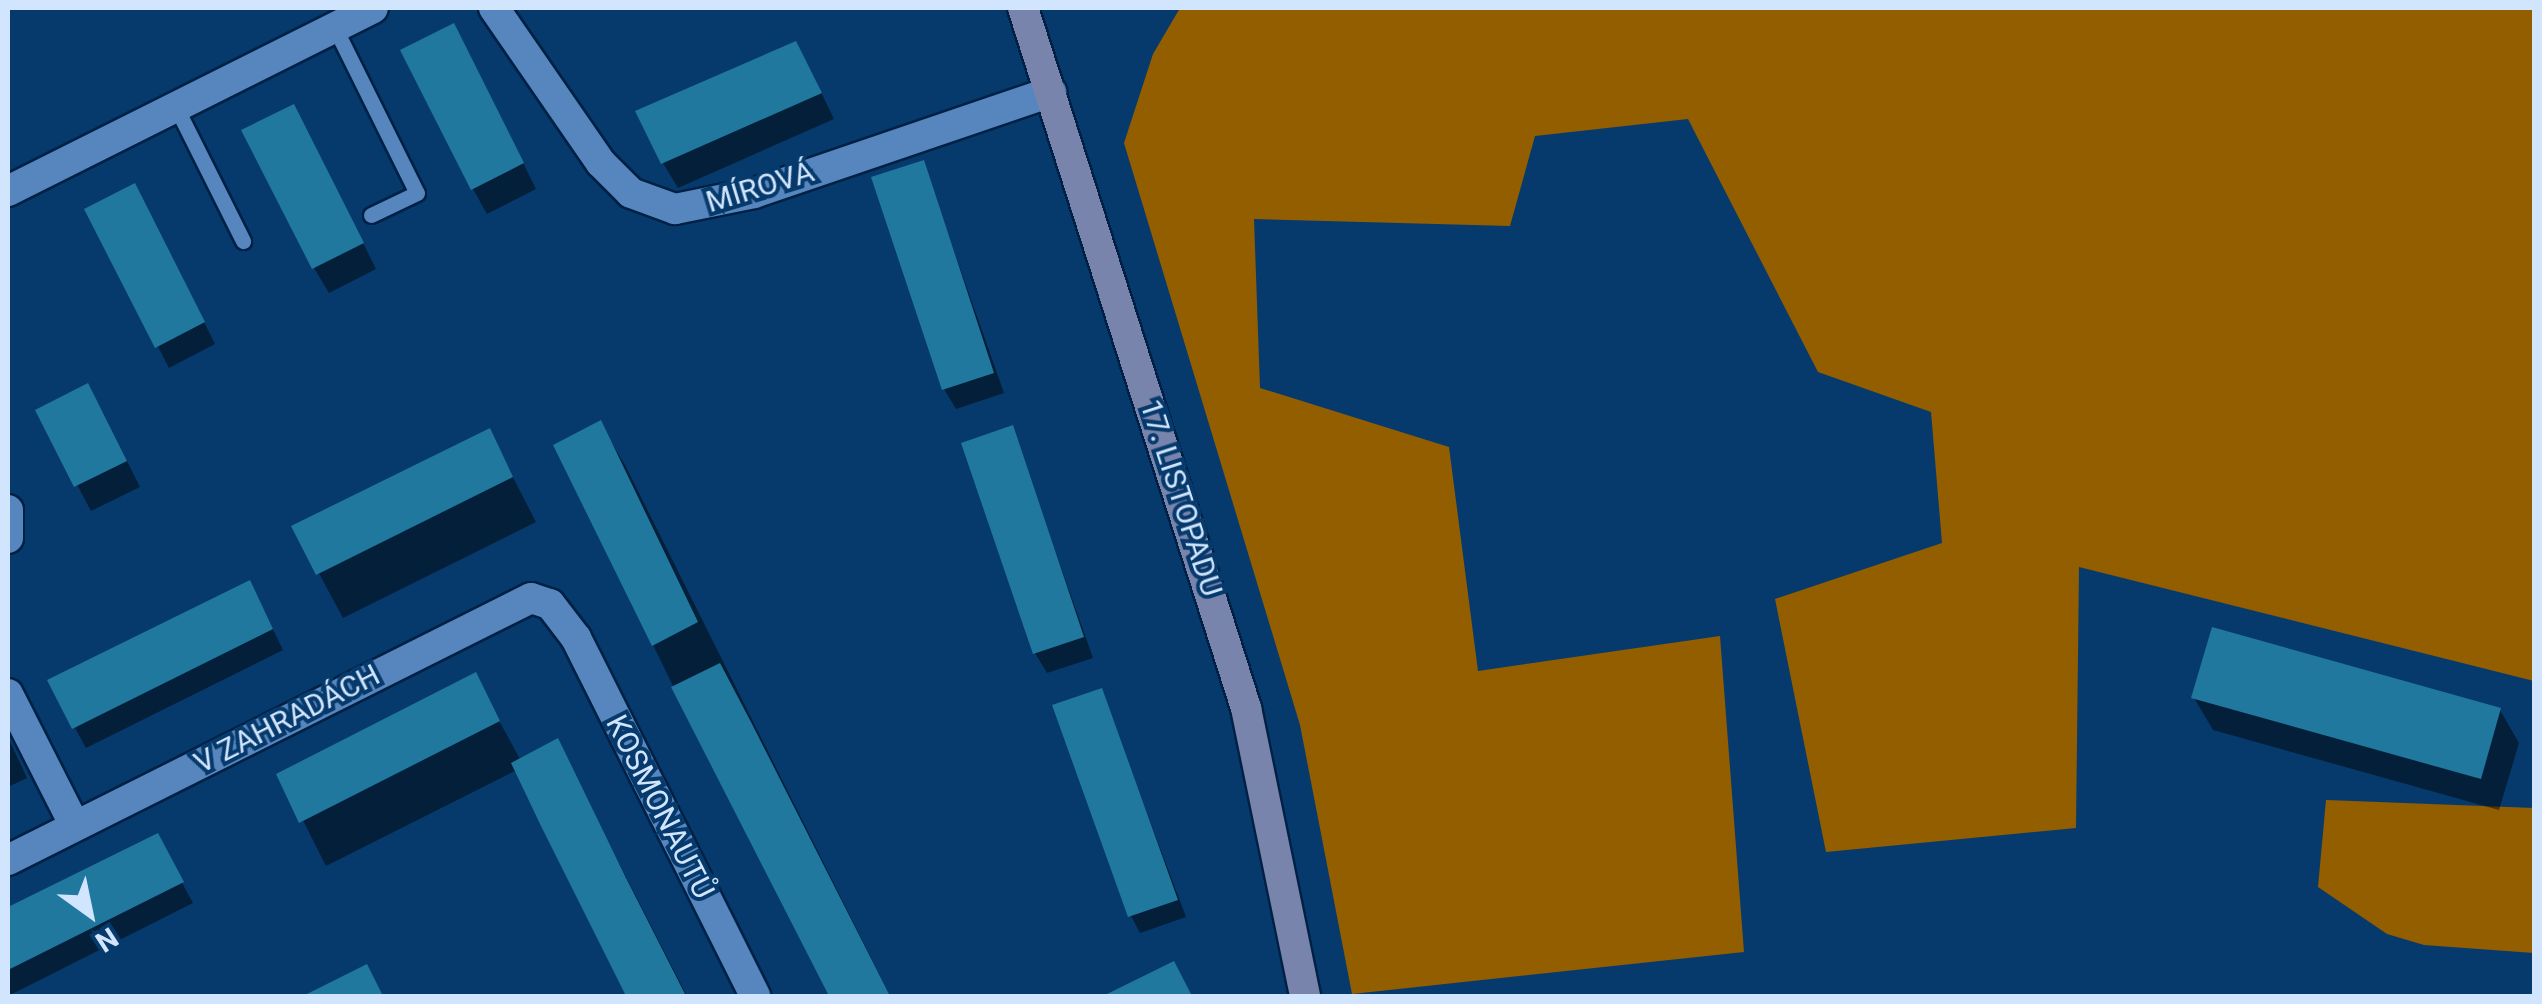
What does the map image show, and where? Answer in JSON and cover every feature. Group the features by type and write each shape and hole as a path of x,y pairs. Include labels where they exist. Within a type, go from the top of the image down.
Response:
{"street":[{"path":"8,192 373,8"},
{"name":"MÍROVÁ","path":"494,8 601,162 631,193 675,209 754,193 1051,92"},
{"name":"17. LISTOPADU","path":"1024,8 1246,708 1305,996"},
{"path":"8,510 8,538"},
{"name":"V ZAHRADÁCH","path":"8,860 512,604 530,598 550,604 564,619"},
{"name":"KOSMONAUTŮ","path":"564,619 755,996"},
{"path":"8,694 75,826"}],"lane":[{"path":"334,26 417,193 372,215"},
{"path":"176,106 242,241"}],"shaded area":[{"path":"1180,8 2534,8 2534,681 2079,567 2076,828 1826,852 1775,599 1942,543 1931,412 1818,372 1688,119 1535,136 1510,226 1254,219 1260,388 1449,447 1478,671 1720,636 1744,952 1352,994 1300,725 1124,143 1153,54"},
{"path":"2326,800 2534,808 2534,953 2424,945 2387,934 2318,887"}],"building":[{"path":"454,23 524,163 471,190 400,50"},
{"path":"796,41 822,93 661,164 635,111"},
{"path":"294,104 364,243 312,269 241,130"},
{"path":"924,160 994,373 942,390 871,177"},
{"path":"135,183 205,322 155,348 84,209"},
{"path":"88,383 127,461 74,487 35,410"},
{"path":"601,420 698,622 652,646 553,445"},
{"path":"1013,425 1084,637 1033,654 961,443"},
{"path":"490,428 513,477 316,575 291,526"},
{"path":"250,580 273,629 72,729 47,680"},
{"path":"2212,627 2501,708 2481,779 2191,698"},
{"path":"720,663 890,996 829,996 671,687"},
{"path":"476,672 500,721 299,823 276,774"},
{"path":"1102,688 1178,900 1128,917 1052,705"},
{"path":"558,738 686,996 626,996 541,826 511,763"},
{"path":"158,833 184,882 8,970 8,907"},
{"path":"1174,961 1192,996 1103,996"},
{"path":"367,964 383,996 303,996"}]}
